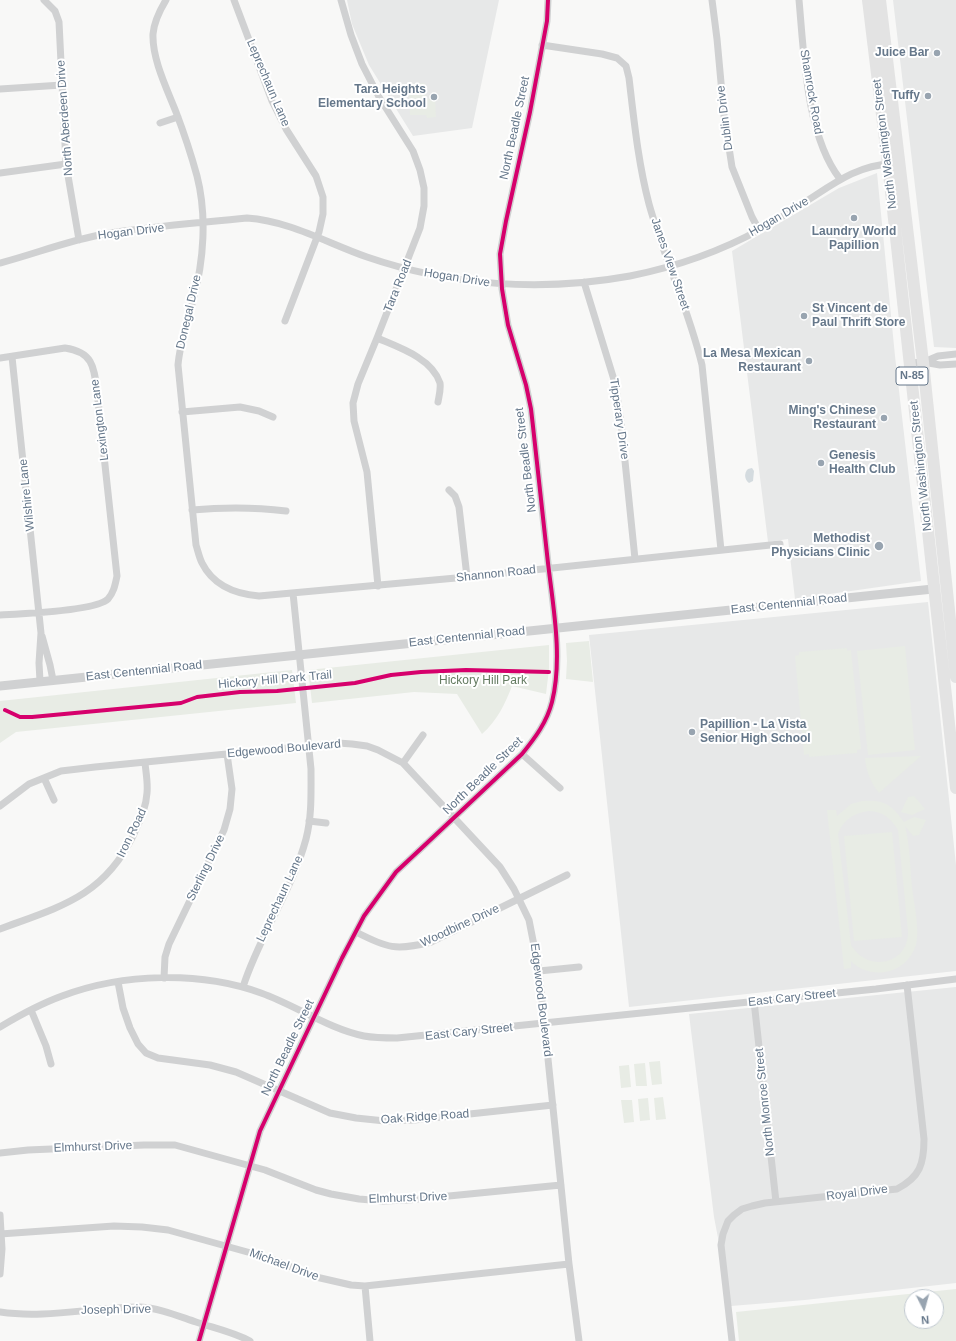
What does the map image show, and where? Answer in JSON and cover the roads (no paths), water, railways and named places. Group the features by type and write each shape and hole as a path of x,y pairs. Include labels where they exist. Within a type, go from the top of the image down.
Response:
{"main road":[{"name":"North Washington Street","path":"868,0 888,164 933,589 956,788"},
{"name":"North Washington Street","path":"880,0 901,164 950,588 956,676"}],"street":[{"name":"North Aberdeen Drive","path":"44,0 55,11 59,22 66,164 79,240"},
{"name":"Donegal Drive","path":"166,0 159,11 155,23 153,34 154,45 161,70 189,145 201,202 201,252 198,277 194,298 179,350 178,365 196,545 208,573 217,582 230,590 245,595 259,596"},
{"name":"Leprechaun Lane","path":"234,0 272,101 286,129 314,172 320,186 324,208 323,219 317,237 285,321"},
{"name":"Tara Road","path":"340,0 349,30 362,64 379,97 413,151 422,178 424,206 422,223 358,384 353,402 354,421 367,472 378,586"},
{"name":"North Beadle Street","path":"199,1341 260,1131 364,916 396,872 522,754 535,738 542,726 552,702 556,678 555,628 531,408 526,385 508,325 501,285 500,254 530,112 547,21 548,0"},
{"name":"Dublin Drive","path":"712,0 728,148 732,167 743,196 759,230"},
{"name":"Shamrock Road","path":"799,0 804,61 814,120 820,140 830,163 840,179"},
{"name":"Janes View Street","path":"542,45 617,58 626,66 629,78 641,170 650,205 696,341 702,365 721,550"},
{"path":"0,89 62,85"},
{"path":"160,123 178,117"},
{"path":"0,173 66,164"},
{"name":"Hogan Drive","path":"0,263 79,240 129,231 247,218 263,219 284,224 367,257 405,268 454,279 501,285 556,285 584,282 631,275 696,258 759,230 794,210 840,179 871,167 888,164 901,164"},
{"name":"Tipperary Drive","path":"584,282 615,384 621,422 635,559"},
{"path":"377,338 409,352 427,364 440,383 438,402"},
{"name":"Lexington Lane","path":"0,615 97,605 107,600 114,589 117,576 95,374 91,362 86,355 75,350 65,348 12,357"},
{"path":"923,362 938,356 956,354"},
{"path":"0,358 12,357"},
{"name":"Wilshire Lane","path":"12,357 40,612 40,681"},
{"path":"910,363 923,362 940,365 956,364"},
{"path":"182,412 240,407 259,411 273,417"},
{"path":"449,490 455,496 459,507 467,577"},
{"path":"192,510 230,507 258,508 286,512"},
{"name":"Shannon Road","path":"259,596 378,586 780,544"},
{"path":"933,589 950,588"},
{"name":"East Centennial Road","path":"0,686 299,656 555,628 724,612 933,589"},
{"name":"Leprechaun Lane","path":"242,987 248,968 263,935 288,888 300,858 309,821 311,796 308,745 293,593"},
{"name":"Wilshire Lane","path":"41,633 53,680"},
{"path":"403,763 422,735"},
{"name":"Edgewood Boulevard","path":"0,806 29,784 61,771 338,743 360,745 378,750 403,763 500,867 529,920 539,971 578,1341"},
{"name":"Sterling Drive","path":"164,978 165,957 169,944 224,830 230,809 232,789 227,754"},
{"path":"522,754 560,788"},
{"name":"Iron Road","path":"0,929 64,905 99,883 117,864 129,844 145,808 147,793 145,763"},
{"path":"44,778 54,800"},
{"path":"309,821 326,824"},
{"name":"Woodbine Drive","path":"356,932 376,942 394,948 415,946 431,942 567,875"},
{"path":"539,971 579,967"},
{"name":"East Cary Street","path":"0,1027 31,1010 62,996 97,986 118,982 164,978 215,981 242,987 282,1001 341,1029 364,1036 398,1038 545,1024 956,979"},
{"name":"Oak Ridge Road","path":"118,982 123,1008 130,1028 138,1044 146,1053 158,1058 210,1065 236,1072 330,1112 356,1118 386,1121 414,1120 553,1106"},
{"name":"Royal Drive","path":"732,1341 721,1245 728,1221 742,1209 752,1206 897,1188 906,1184 915,1177 920,1169 924,1154 924,1139 907,985"},
{"name":"North Monroe Street","path":"754,1001 776,1202"},
{"path":"31,1010 46,1046 51,1064"},
{"name":"Elmhurst Drive","path":"0,1154 28,1150 175,1145 265,1170 316,1190 359,1199 383,1201 408,1200 561,1185"},
{"path":"0,1215 0,1274"},
{"name":"Michael Drive","path":"1,1234 114,1226 168,1230 269,1258 316,1278 352,1286 365,1286 569,1264"},
{"path":"365,1286 370,1341"},
{"name":"Joseph Drive","path":"0,1312 31,1314 116,1308 151,1308 230,1332 250,1341"}],"place":[{"name":"Juice Bar","path":"937,53"},
{"name":"Tuffy","path":"928,96"},
{"name":"Tara Heights Elementary School","path":"434,97"},
{"name":"Laundry World Papillion","path":"854,218"},
{"name":"St Vincent de Paul Thrift Store","path":"804,316"},
{"name":"La Mesa Mexican Restaurant","path":"809,361"},
{"name":"Ming's Chinese Restaurant","path":"884,418"},
{"name":"Genesis Health Club","path":"821,463"},
{"name":"Methodist Physicians Clinic","path":"879,546"},
{"name":"Papillion - La Vista Senior High School","path":"692,732"}],"park label":[{"name":"Hickory Hill Park","path":"483,681"}]}
